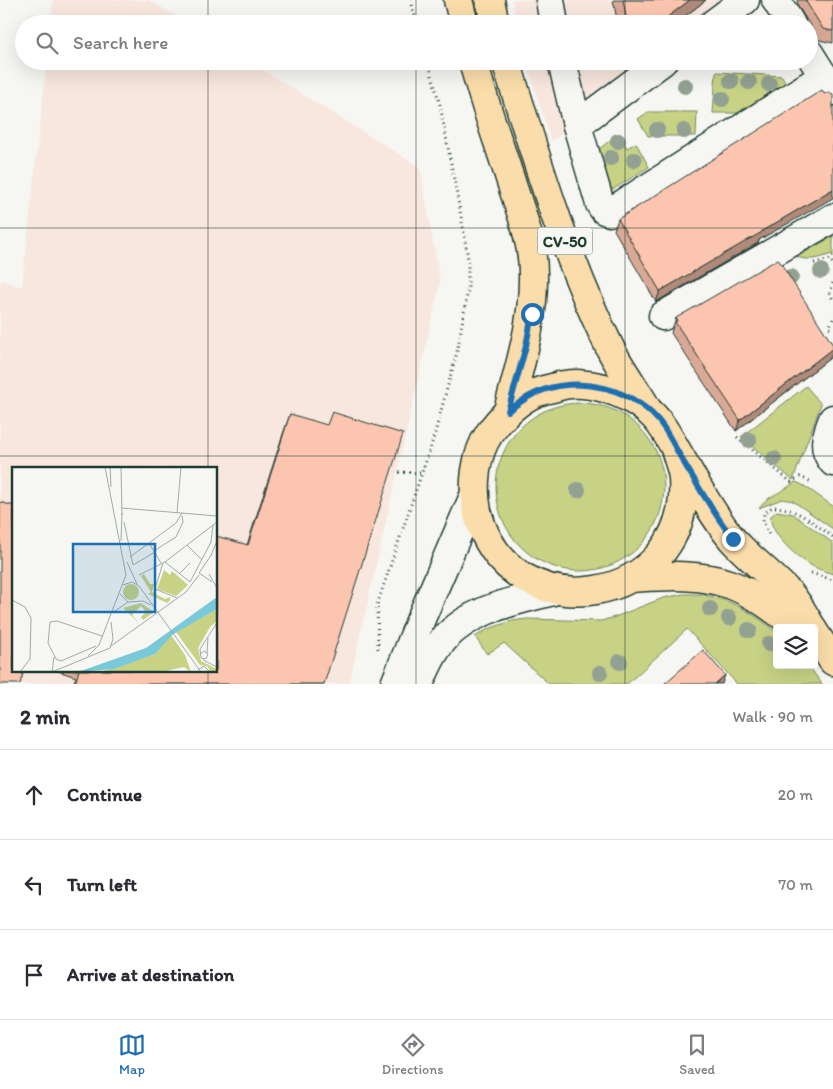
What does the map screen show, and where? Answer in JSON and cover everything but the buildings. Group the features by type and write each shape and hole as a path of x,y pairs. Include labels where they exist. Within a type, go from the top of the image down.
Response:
{"main road":[{"path":"458,0 462,15"},
{"path":"490,0 494,15"},
{"name":"CV-50","path":"476,70 528,237 533,271 532,314 508,411"},
{"name":"CV-50","path":"509,70 567,248 589,303 612,352 648,411"},
{"name":"CV-50","path":"675,448 683,476 682,506 672,534 655,559 632,578 608,588 582,592 556,590 525,578 500,557 482,529 474,496 476,465 488,435 508,411 534,394 563,385 594,385 623,394 648,411 664,427 706,500 733,539 792,596 810,624"},
{"name":"CV-50","path":"632,578 671,576 705,578 729,584 752,594 793,624"}],"street":[{"path":"550,0 552,15"},
{"path":"725,15 745,0"},
{"path":"776,0 785,15"},
{"path":"564,70 577,125 600,204 604,210 610,212 823,69"},
{"path":"577,125 651,70"},
{"path":"663,316 833,218"},
{"path":"833,419 826,438 828,454 833,462"},
{"path":"395,684 474,496"},
{"path":"419,684 429,661 445,638 464,621 480,612 556,590"}],"path":[{"path":"410,0 414,15"},
{"path":"378,651 377,605 423,473 456,352 468,290 468,259 463,227 440,105 430,70"},
{"path":"833,283 830,293 833,300"},
{"path":"833,319 829,328 833,330"},
{"path":"737,437 791,482 794,481"},
{"path":"399,472 423,473"},
{"path":"771,538 766,529 764,514 772,507 792,510 833,537"},
{"path":"804,568 816,581"},
{"path":"810,573 833,580"}],"shaded area":[{"path":"53,0 149,0 173,15 52,15"},
{"path":"512,0 745,0 725,15 515,15"},
{"path":"46,70 263,70 420,167 440,283 349,684 0,684 1,280 22,287"},
{"path":"529,70 651,70 577,125 551,141"}],"green space":[{"path":"716,72 782,76 786,83 738,113 713,113"},
{"path":"648,112 697,112 696,136 648,136 638,119"},
{"path":"619,133 627,148 636,143 649,167 612,190 598,150"},
{"path":"833,236 833,257 831,254 814,259 797,257"},
{"path":"806,386 821,404 793,480 741,437"},
{"path":"580,403 604,407 619,413 627,417 645,434 650,440 660,463 664,487 660,511 654,526 650,534 633,552 627,557 604,567 580,571 556,567 541,561 533,557 515,540 510,534 500,511 496,487 500,463 506,448 510,440 527,422 533,417 556,407"},
{"path":"795,482 808,488 833,506 833,529 793,501 782,499 759,508 767,500"},
{"path":"777,511 793,514 833,543 833,574 807,563 786,546 775,532 770,517"},
{"path":"684,594 697,594 734,604 773,630 773,669 811,669 822,684 737,684 687,629 627,684 549,684 504,643 487,654 475,637 488,629 512,621 526,619 601,621 663,598"}],"route":[{"path":"532,314 526,346 508,411 534,394 563,385 594,385 623,394 648,411 664,427 706,500 733,539"}]}
